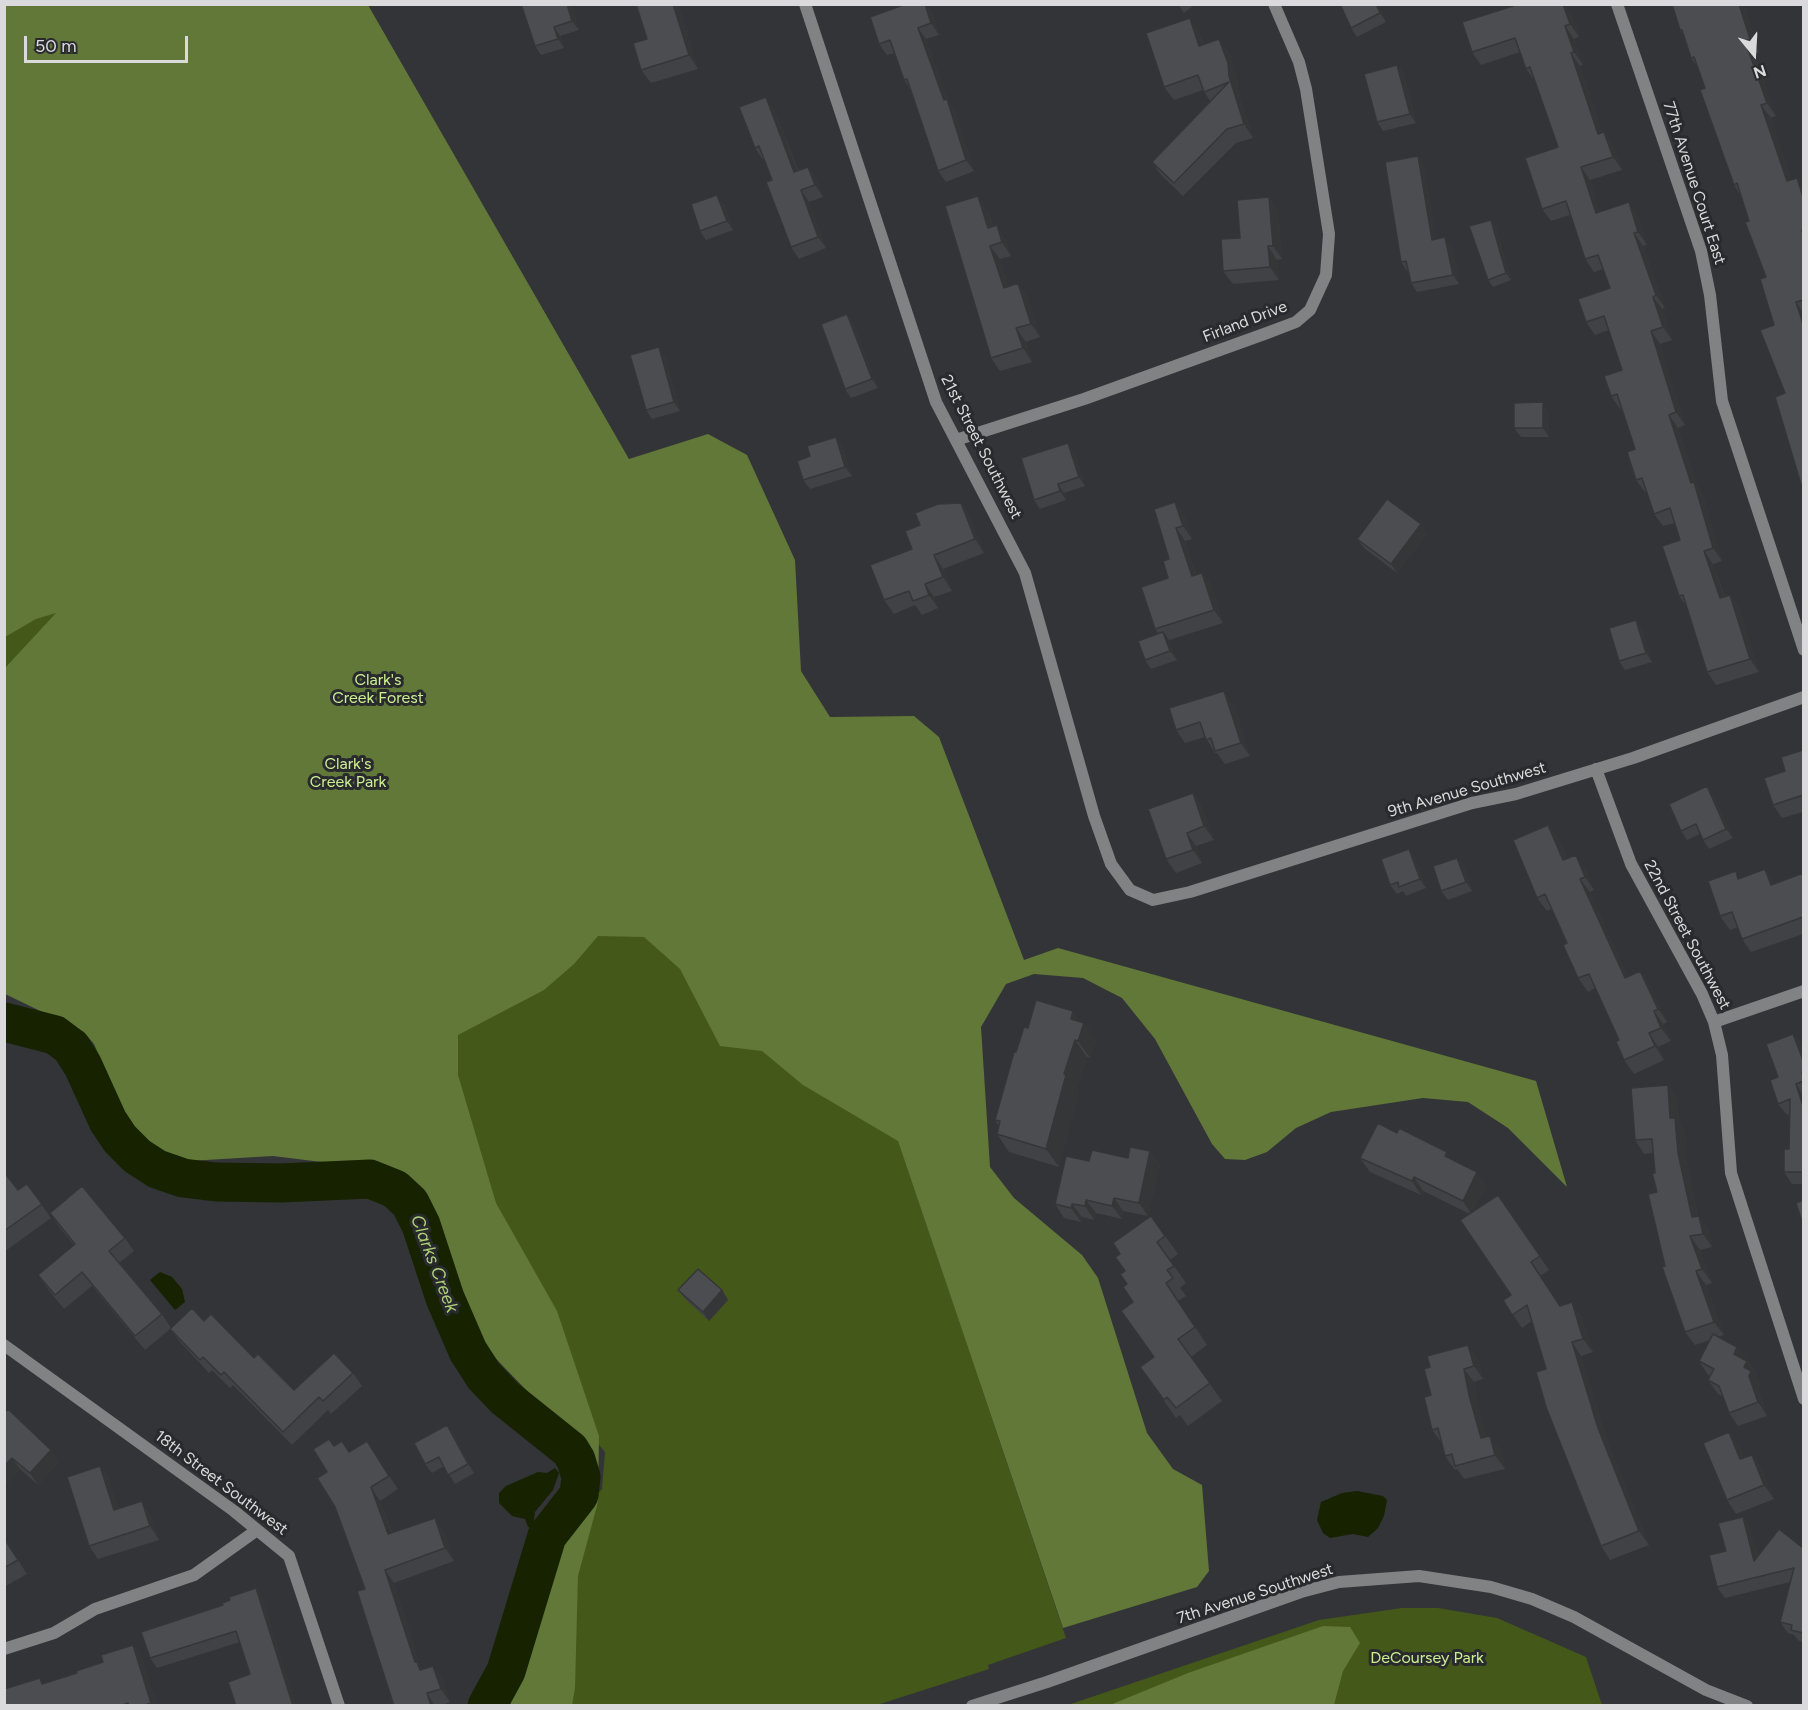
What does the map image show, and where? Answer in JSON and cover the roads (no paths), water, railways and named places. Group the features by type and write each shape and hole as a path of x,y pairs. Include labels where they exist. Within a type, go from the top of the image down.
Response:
{"street":[{"name":"21st Street Southwest","path":"806,4 916,347 936,402 1025,573 1056,691 1103,845 1117,875 1137,895"},
{"name":"Firland Drive","path":"956,440 1084,399 1267,333 1296,322 1310,310 1326,276 1329,234 1306,89 1299,62 1274,4"},
{"name":"77th Avenue Court East","path":"1617,4 1701,251 1710,295 1722,401 1735,448 1803,650"},
{"name":"9th Avenue Southwest","path":"1137,895 1153,900 1190,892 1472,803 1516,794 1596,769 1803,697"},
{"name":"22nd Street Southwest","path":"1596,769 1631,864 1702,994 1714,1022 1722,1055 1731,1173 1803,1398"},
{"path":"1714,1022 1803,992"},
{"name":"18th Street Southwest","path":"4,1345 257,1530 289,1556 339,1706"},
{"path":"4,1649 54,1633 95,1609 194,1575 257,1530"},
{"name":"7th Avenue Southwest","path":"972,1706 1047,1682 1301,1592 1339,1582 1419,1576 1480,1585 1532,1599 1574,1617 1706,1690 1747,1706"}],"waterway":[{"name":"Clarks Creek","path":"4,1022 55,1035 71,1047 83,1066 108,1121 120,1139 137,1156 157,1169 183,1178 216,1182 281,1183 370,1179 395,1189 410,1203 421,1225 445,1298 468,1351 484,1376 505,1398 570,1450 581,1477 579,1495 547,1536 506,1671 487,1706"}],"park label":[{"name":"Clark's Creek Forest","path":"378,689"},
{"name":"Clark's Creek Park","path":"348,773"},
{"name":"DeCoursey Park","path":"1427,1658"}]}
